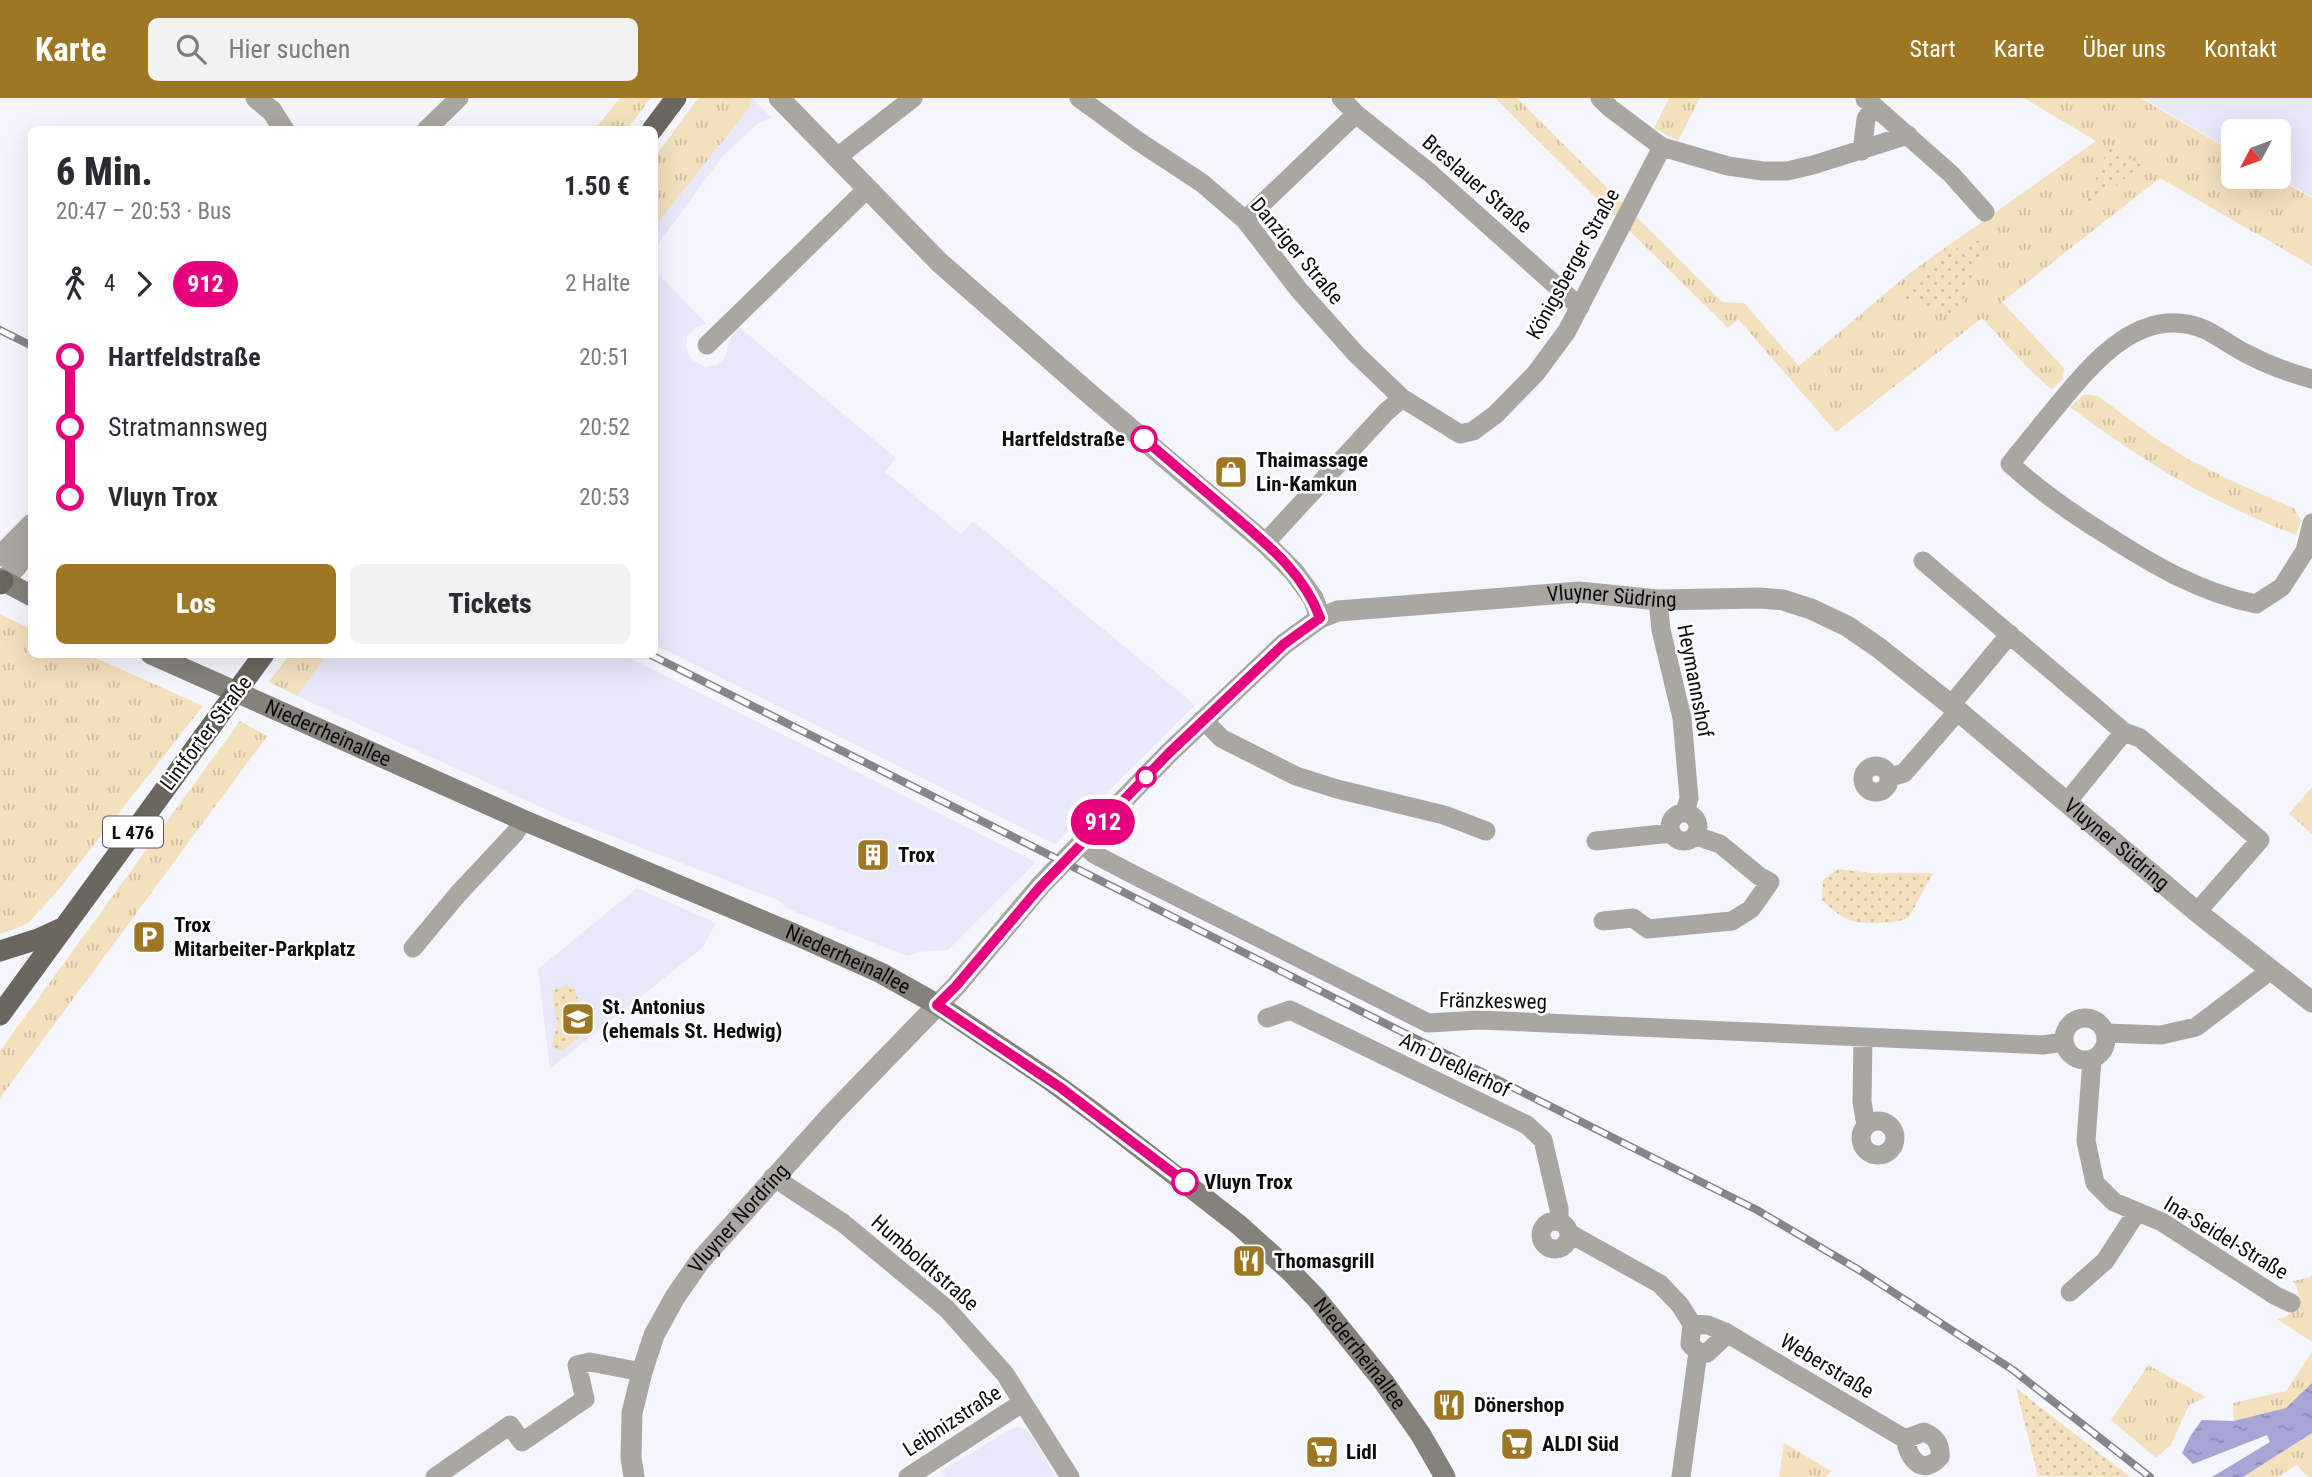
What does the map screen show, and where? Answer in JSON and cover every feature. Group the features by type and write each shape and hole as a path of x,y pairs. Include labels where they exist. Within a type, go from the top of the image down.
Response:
{"main road":[{"path":"655,126 676,98"},
{"path":"1,581 28,594"},
{"name":"Niederrheinallee","path":"160,658 523,820 806,940 881,974 937,1005 1079,1101 1239,1224 1291,1272 1316,1298 1383,1381 1421,1435 1446,1477"},
{"name":"Lintforter Straße","path":"2,1007 261,658"},
{"path":"0,951 62,928"}],"street":[{"path":"256,98 272,111 281,126"},
{"path":"430,126 459,98"},
{"path":"779,98 958,279 1265,543 1294,572 1313,598 1320,618"},
{"path":"836,158 913,98"},
{"name":"Danziger Straße","path":"1079,98 1202,183 1245,220 1299,290 1356,354 1402,398"},
{"name":"Breslauer Straße","path":"1341,98 1356,114 1430,173 1580,307"},
{"path":"1600,98 1662,147 1727,166 1787,171 1908,135"},
{"path":"1862,150 1869,102"},
{"path":"1869,102 1951,174 1985,212"},
{"path":"1245,220 1356,114"},
{"name":"Königsberger Straße","path":"1402,398 1460,434 1473,431 1495,415 1536,373 1567,331 1662,147"},
{"path":"707,345 867,189"},
{"path":"2312,379 2281,370 2205,330 2180,323 2164,323 2135,331 2106,351 2081,376 2010,464 2038,490 2130,550 2196,587 2227,598 2256,604 2282,587 2305,551 2312,523"},
{"path":"1265,543 1402,398"},
{"path":"0,556 28,528"},
{"path":"1,581 28,551"},
{"path":"1923,561 2124,732 2140,738 2260,840 2197,912"},
{"name":"Vluyner Südring","path":"937,1005 956,986 1018,910 1203,719 1284,644 1320,618 1348,608 1579,592 1658,600 1783,600 1811,609 1847,626 1955,708 2197,912 2312,1002"},
{"name":"Heymannshof","path":"1658,600 1661,630 1682,718 1689,799 1685,812"},
{"path":"1890,777 1904,774 2010,634"},
{"path":"1203,719 1221,738 1296,775 1337,789 1444,815 1486,831"},
{"path":"2067,802 2124,732"},
{"name":"Heymannshof","path":"1671,834 1670,827 1674,816 1685,812 1698,821 1696,836"},
{"path":"413,948 458,894 515,833 523,820"},
{"path":"1596,841 1671,834 1686,842 1696,836 1720,844 1770,883 1751,909 1732,921 1648,929 1633,918 1602,921"},
{"name":"Fränzkesweg","path":"1082,843 1094,854 1142,879 1428,1023 1479,1020 2043,1045 2063,1042"},
{"path":"2105,1033 2161,1035 2196,1027 2271,970"},
{"name":"Vluyner Nordring","path":"634,1477 631,1458 632,1413 642,1372 654,1335 681,1288 699,1261 773,1177 937,1005"},
{"name":"Am Dreßlerhof","path":"1268,1018 1290,1010 1527,1125 1543,1140 1564,1227 1660,1284 1680,1305 1692,1324"},
{"path":"2087,1018 2097,1021 2105,1033 2100,1053 2092,1059 2076,1058 2067,1052 2063,1042 2066,1028 2087,1018"},
{"path":"1863,1037 1862,1102 1866,1125"},
{"name":"Ina-Seidel-Straße","path":"2092,1059 2086,1141 2095,1183 2114,1202 2162,1222 2291,1303"},
{"name":"Humboldtstraße","path":"773,1177 843,1223 936,1297 1005,1374 1070,1477"},
{"name":"Ina-Seidel-Straße","path":"2070,1292 2105,1261 2137,1212"},
{"path":"1692,1324 1690,1344 1698,1352 1707,1353 1722,1339 1725,1332"},
{"name":"Weberstraße","path":"1692,1324 1708,1325 1725,1332 1905,1439"},
{"path":"1681,1477 1698,1352"},
{"path":"435,1477 510,1425 522,1442 585,1399 577,1365 590,1362 642,1372"},
{"name":"Leibnizstraße","path":"908,1477 1022,1403"}],"shaded area":[{"path":"752,98 772,118 757,124 722,157 658,244 658,222 750,107"},
{"path":"2143,98 2312,98 2312,197 2291,185 2291,119 2221,119 2221,144"},
{"name":"Trox","path":"658,274 707,324 696,327 687,337 686,347 691,359 705,367 716,365 724,359 731,337 739,327 896,458 885,472 961,534 973,521 1195,705 1055,844 658,646"},
{"name":"Trox","path":"325,658 630,658 1036,862 948,950 919,952 907,956 788,909 778,900 567,819 297,696"},
{"name":"St. Antonius (ehemals St. Hedwig)","path":"637,888 716,923 703,947 550,1069 538,969"},
{"path":"1018,1427 1026,1429 1033,1438 1056,1477 945,1477 941,1471 1007,1431"}],"green space":[{"path":"620,98 651,98 629,126 597,126"},
{"path":"698,98 752,98 750,107 658,222 658,153"},
{"path":"1495,98 1517,98 1722,302 1744,303 1799,366 1911,272 2096,141 2024,98 2141,98 2221,145 2221,189 2291,189 2291,186 2312,198 2312,266 2160,178 2002,302 2064,368 2063,378 2052,390 1982,318 1836,432 1738,319 1728,328"},
{"path":"1669,98 1700,98 1678,141 1654,128"},
{"path":"2109,146 2141,165 2081,215"},
{"path":"1969,240 1985,242 1957,317 1904,299 1909,282"},
{"path":"2085,394 2098,396 2186,458 2295,509 2301,521 2296,535 2206,494 2124,446 2070,407"},
{"path":"0,614 28,628 28,658 96,658 203,706 56,893 27,924 0,934"},
{"path":"287,658 325,658 297,696 269,682"},
{"path":"240,721 267,736 0,1098 0,1051"},
{"path":"2312,787 2312,834 2289,814"},
{"path":"1838,869 1869,873 1933,873 1909,917 1896,922 1871,923 1849,920 1822,900 1823,880"},
{"path":"567,985 575,989 580,1005 594,1013 596,1021 563,1051 554,1049 553,1046 557,1025 553,994 554,990"},
{"path":"2312,1274 2312,1342 2277,1319 2290,1314 2297,1305 2297,1287 2293,1281 2310,1277"},
{"path":"2312,1352 2312,1383 2286,1408 2234,1421 2233,1403 2286,1391"},
{"path":"2148,1365 2206,1397 2189,1405 2171,1445 2156,1458 2111,1420"},
{"path":"2016,1388 2130,1477 2038,1476"},
{"path":"2312,1433 2312,1477 2308,1477 2297,1465 2278,1477 2243,1477"},
{"path":"1784,1443 1831,1471 1827,1477 1779,1477"}],"water":[{"path":"2312,1383 2312,1433 2243,1477 2212,1477 2270,1442 2267,1435 2193,1464 2182,1453 2202,1420 2234,1421 2286,1408"}],"railway":[{"path":"0,330 28,344"},
{"path":"657,658 1757,1210 1859,1270 2013,1370 2150,1477"}],"bus line":[{"name":"912","path":"1144,439 1265,543 1294,572 1313,598 1320,618 1284,644 1169,753 1018,910 956,986 937,1005 1061,1088 1185,1182"}],"place":[{"name":"Hartfeldstraße","path":"1144,439"},
{"name":"Thaimassage Lin-Kamkun","path":"1231,472"},
{"name":"Trox","path":"873,855"},
{"name":"Trox Mitarbeiter-Parkplatz","path":"149,937"},
{"name":"St. Antonius (ehemals St. Hedwig)","path":"578,1019"},
{"name":"Vluyn Trox","path":"1185,1182"},
{"name":"Thomasgrill","path":"1249,1261"},
{"name":"Dönershop","path":"1449,1405"},
{"name":"ALDI Süd","path":"1517,1444"},
{"name":"Lidl","path":"1322,1452"}]}
